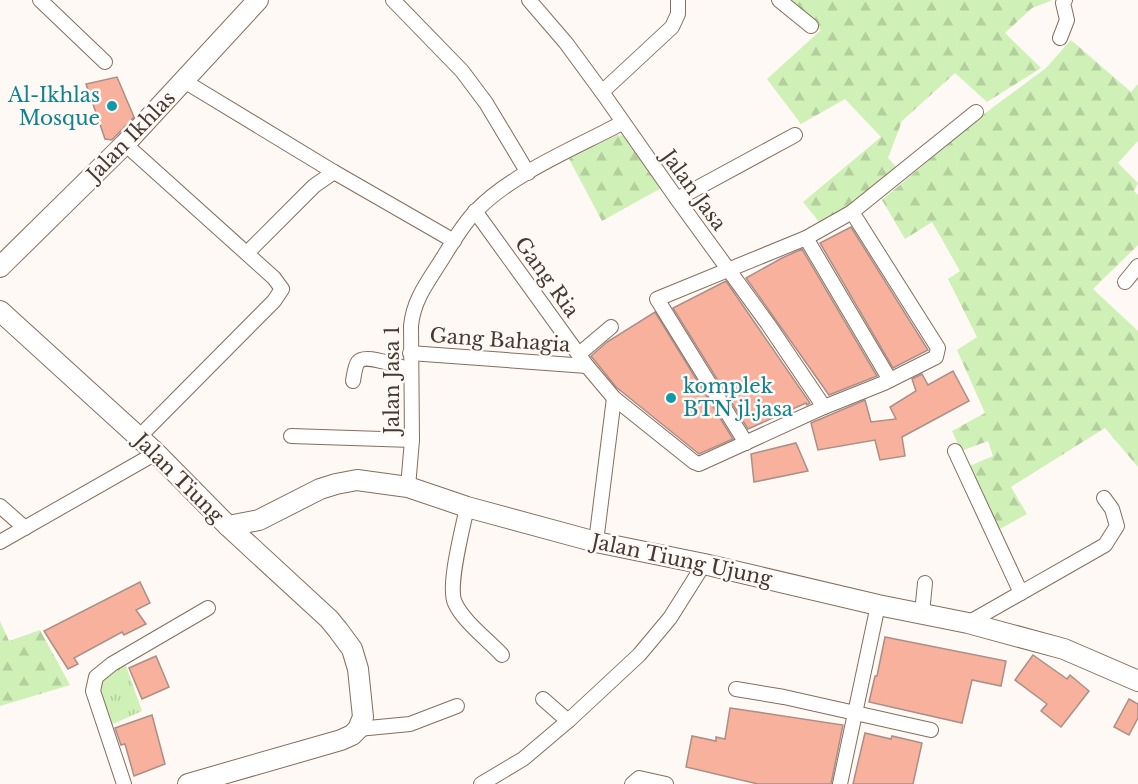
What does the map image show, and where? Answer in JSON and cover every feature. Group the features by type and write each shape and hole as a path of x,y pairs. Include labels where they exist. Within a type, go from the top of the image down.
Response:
{"street":[{"path":"40,0 105,62"},
{"name":"Jalan Ikhlas","path":"0,267 125,144 258,0"},
{"path":"393,0 462,72 486,103 528,173"},
{"name":"Jalan Jasa","path":"529,0 566,43 602,92 825,407"},
{"path":"602,92 672,27 678,14 678,0"},
{"path":"779,0 811,26"},
{"path":"1060,38 1067,20 1065,0"},
{"path":"184,81 334,172 454,241"},
{"path":"852,212 938,348 936,357 890,380 746,443 657,299 806,238 852,212 976,112"},
{"name":"Jalan Jasa 1","path":"408,487 412,440 410,353 412,312 419,294 475,211 503,188 528,173 622,123"},
{"path":"677,199 795,135"},
{"path":"125,144 281,286 281,293 138,438"},
{"path":"247,253 314,186 334,172"},
{"name":"Gang Ria","path":"475,211 583,360 614,398 699,464 746,443"},
{"path":"806,238 890,380"},
{"path":"1125,282 1138,266"},
{"name":"Jalan Tiung","path":"0,311 156,453 228,526 329,619 352,650 358,669 362,688 363,717 358,729"},
{"path":"583,360 611,327"},
{"name":"Gang Bahagia","path":"410,353 583,360"},
{"path":"353,381 357,363 362,358 411,370"},
{"path":"596,542 614,398"},
{"path":"291,436 412,440"},
{"path":"955,451 1022,593"},
{"path":"0,542 156,453"},
{"name":"Jalan Tiung Ujung","path":"228,526 259,520 320,489 336,484 357,480 408,487 467,507 596,542 968,623 1064,649 1138,680"},
{"path":"968,623 1105,545 1118,526 1104,498"},
{"path":"0,506 25,528"},
{"path":"467,507 452,587 455,603 502,655"},
{"path":"482,784 523,759 568,722 658,634 704,564"},
{"path":"922,613 925,583"},
{"path":"840,784 878,605"},
{"path":"124,784 93,691 96,677 112,664 208,608"},
{"path":"736,688 931,730"},
{"path":"543,699 568,722"},
{"path":"188,784 332,742 352,735 358,729 410,724 457,706"},
{"path":"632,784 639,778 666,784"}],"green space":[{"path":"787,0 1053,0 1032,8 1005,33 1041,68 987,102 955,73 902,121 888,158 898,169 854,205 820,223 803,202 881,137 845,99 801,124 767,79 821,30"},
{"path":"1071,40 1131,92 1138,84 1138,141 1118,163 1138,183 1134,191 1138,195 1138,245 1093,289 1138,331 1138,467 1105,428 1011,487 1027,514 998,530 967,467 993,456 988,441 961,451 952,431 985,413 957,350 977,337 948,279 960,271 932,222 905,239 882,200 984,114 1046,68"},
{"path":"617,135 625,136 663,187 602,221 569,159"},
{"path":"0,621 9,641 40,630 70,685 0,706"},
{"path":"124,660 142,711 111,725 97,689 101,679"}],"building":[{"name":"Al-Ikhlas Mosque","path":"117,77 134,117 112,140 105,139 86,84"},
{"path":"851,227 928,350 893,368 820,243"},
{"name":"komplek BTN jl.jasa","path":"802,249 877,376 829,395 746,278"},
{"name":"komplek BTN jl.jasa","path":"726,281 810,403 748,429 673,308"},
{"name":"komplek BTN jl.jasa","path":"655,312 733,439 699,454 616,387 591,356 607,342"},
{"path":"953,371 969,401 902,437 905,456 880,460 875,440 818,450 811,423 865,400 871,422 896,419 890,407 916,391 912,379 922,374 928,385"},
{"name":"komplek BTN jl.jasa","path":"796,443 808,471 754,482 751,454"},
{"path":"140,582 150,603 136,610 146,624 124,635 122,632 74,658 78,664 68,669 44,631"},
{"path":"885,637 1006,661 1001,686 972,680 962,723 869,702"},
{"path":"1033,655 1067,679 1070,675 1089,691 1061,727 1041,711 1047,704 1015,680"},
{"path":"156,656 169,687 142,699 129,668"},
{"path":"1129,699 1138,704 1138,718 1129,735 1114,727"},
{"path":"730,708 843,725 831,784 758,784 686,767 692,736 716,741 716,737 725,739"},
{"path":"152,715 165,764 134,776 125,744 121,745 115,728"},
{"path":"865,733 922,743 913,784 853,784"}],"place":[{"name":"Al-Ikhlas Mosque","path":"112,106"},
{"name":"komplek BTN jl.jasa","path":"671,398"}]}
